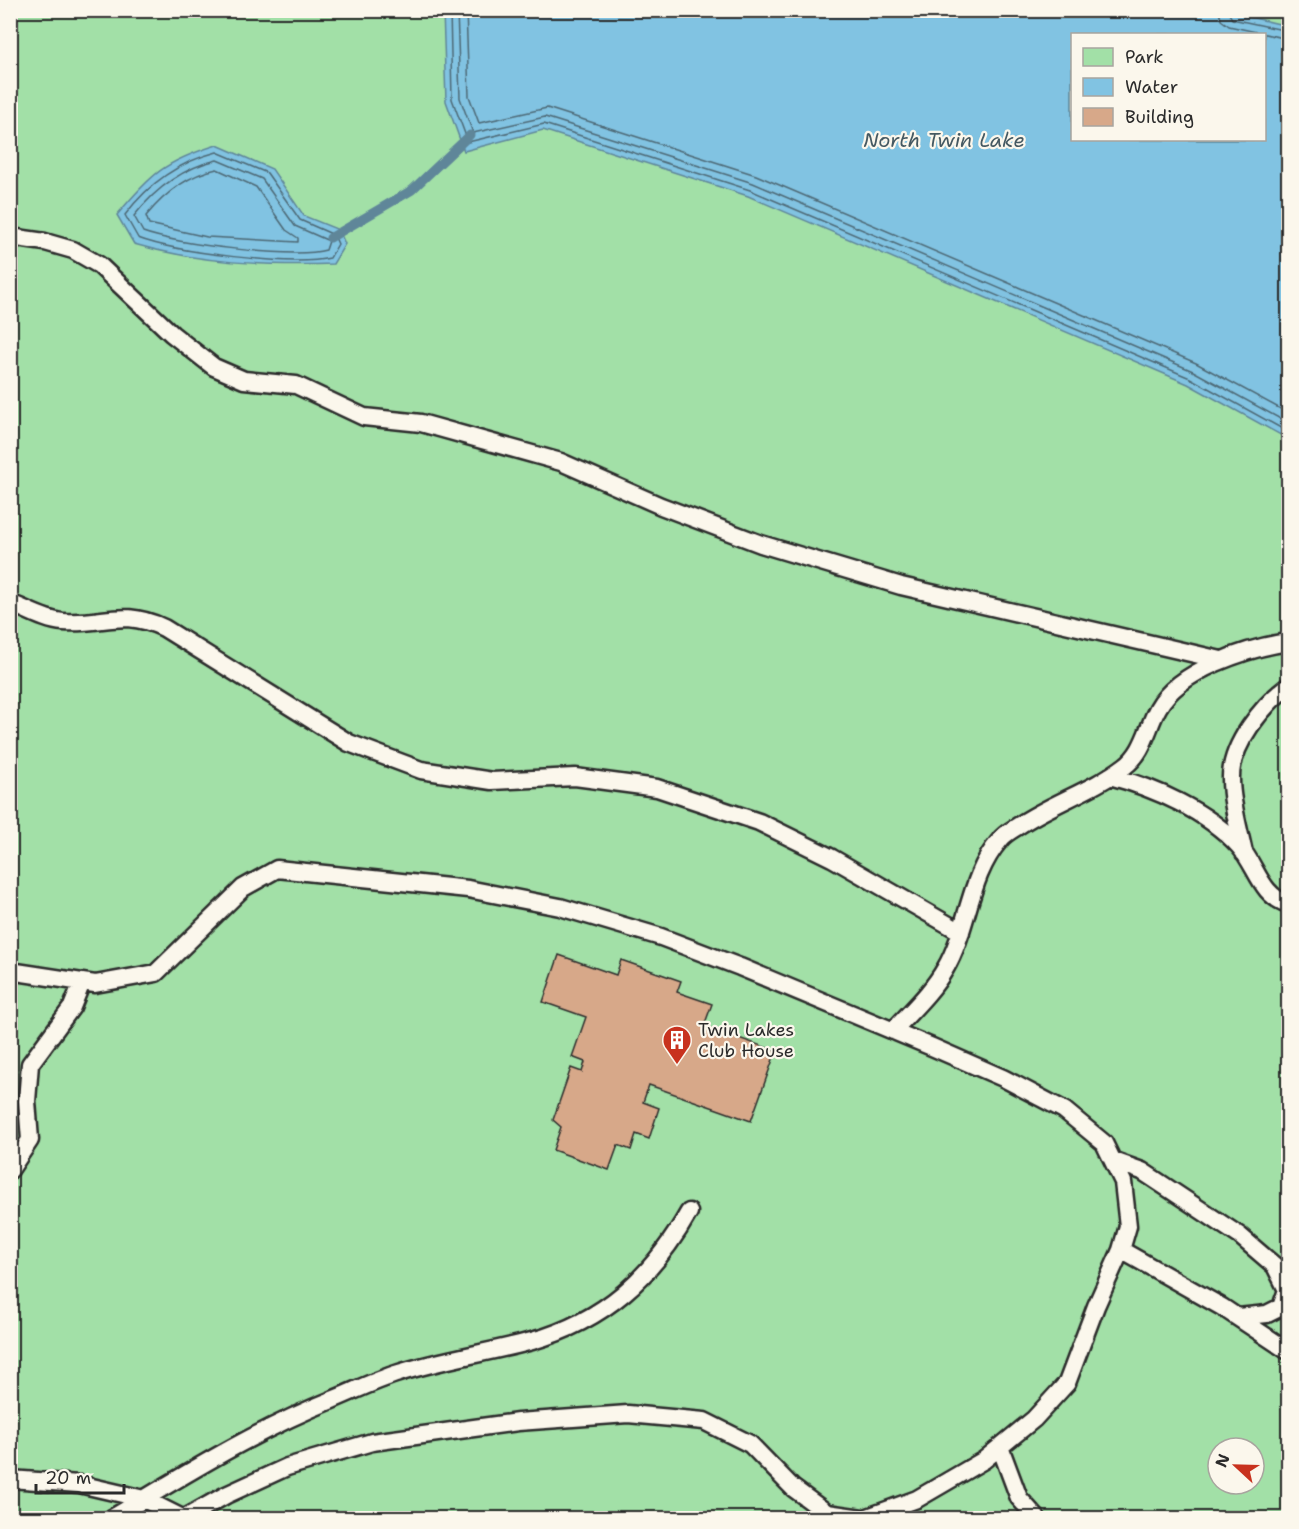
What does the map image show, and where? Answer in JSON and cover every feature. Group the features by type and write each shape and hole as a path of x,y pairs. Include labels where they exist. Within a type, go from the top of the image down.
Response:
{"lane":[{"path":"10,237 45,242 73,250 99,265 172,334 214,368 244,380 296,385 363,417 421,423 561,462 661,506 761,543 901,586 1221,660"},
{"path":"10,603 60,622 93,623 121,616 143,619 164,628 349,743 421,770 492,781 575,777 657,788 759,822 832,858 961,932"},
{"path":"893,1031 945,969 961,932 977,877 1000,839 1041,810 1110,776 1127,765 1146,740 1159,707 1176,688 1221,660 1288,642"},
{"path":"1244,853 1230,777 1239,748 1252,722 1288,686"},
{"path":"1110,776 1177,801 1207,820 1238,845 1264,889 1288,904"},
{"path":"10,971 95,984 156,973 243,888 277,868 468,889 560,907 661,937 740,967 1003,1078 1064,1110 1104,1143 1114,1161 1124,1182 1128,1226 1121,1250 1096,1306 1067,1383 1034,1419 984,1460 916,1499 863,1518 827,1512 793,1488 750,1444 704,1420 628,1414 518,1422 372,1442 287,1467 226,1495 184,1518 144,1499 79,1484 10,1479"},
{"path":"10,1170 30,1140 27,1101 30,1064 72,1007 82,982"},
{"path":"1114,1161 1142,1171 1240,1236 1275,1266 1288,1293 1281,1306 1267,1314 1238,1317"},
{"path":"112,1518 249,1438 328,1401 399,1373 533,1340 575,1325 613,1304 641,1277 672,1242 689,1212"},
{"path":"1121,1250 1238,1317 1288,1351"},
{"path":"1000,1447 1019,1498 1037,1518"}],"green space":[{"path":"11,11 1288,11 1288,1518 11,1518"}],"water":[{"name":"North Twin Lake","path":"1220,10 1288,26 1288,439 1188,384 748,196 543,130 464,151 446,101 443,11"},
{"path":"217,145 272,169 304,216 339,230 345,244 333,264 232,262 183,255 134,244 117,215 150,179 171,163"}],"building":[{"name":"Twin Lakes Club House","path":"559,955 616,975 621,960 681,981 677,992 712,1004 704,1026 776,1051 751,1121 649,1085 643,1102 659,1108 649,1139 636,1134 631,1150 618,1145 609,1170 553,1150 561,1127 553,1120 571,1068 582,1072 585,1062 572,1057 586,1017 543,1002"}],"waterway":[{"path":"330,238 412,190 470,135"}],"place":[{"name":"Twin Lakes Club House","path":"677,1066"}]}
